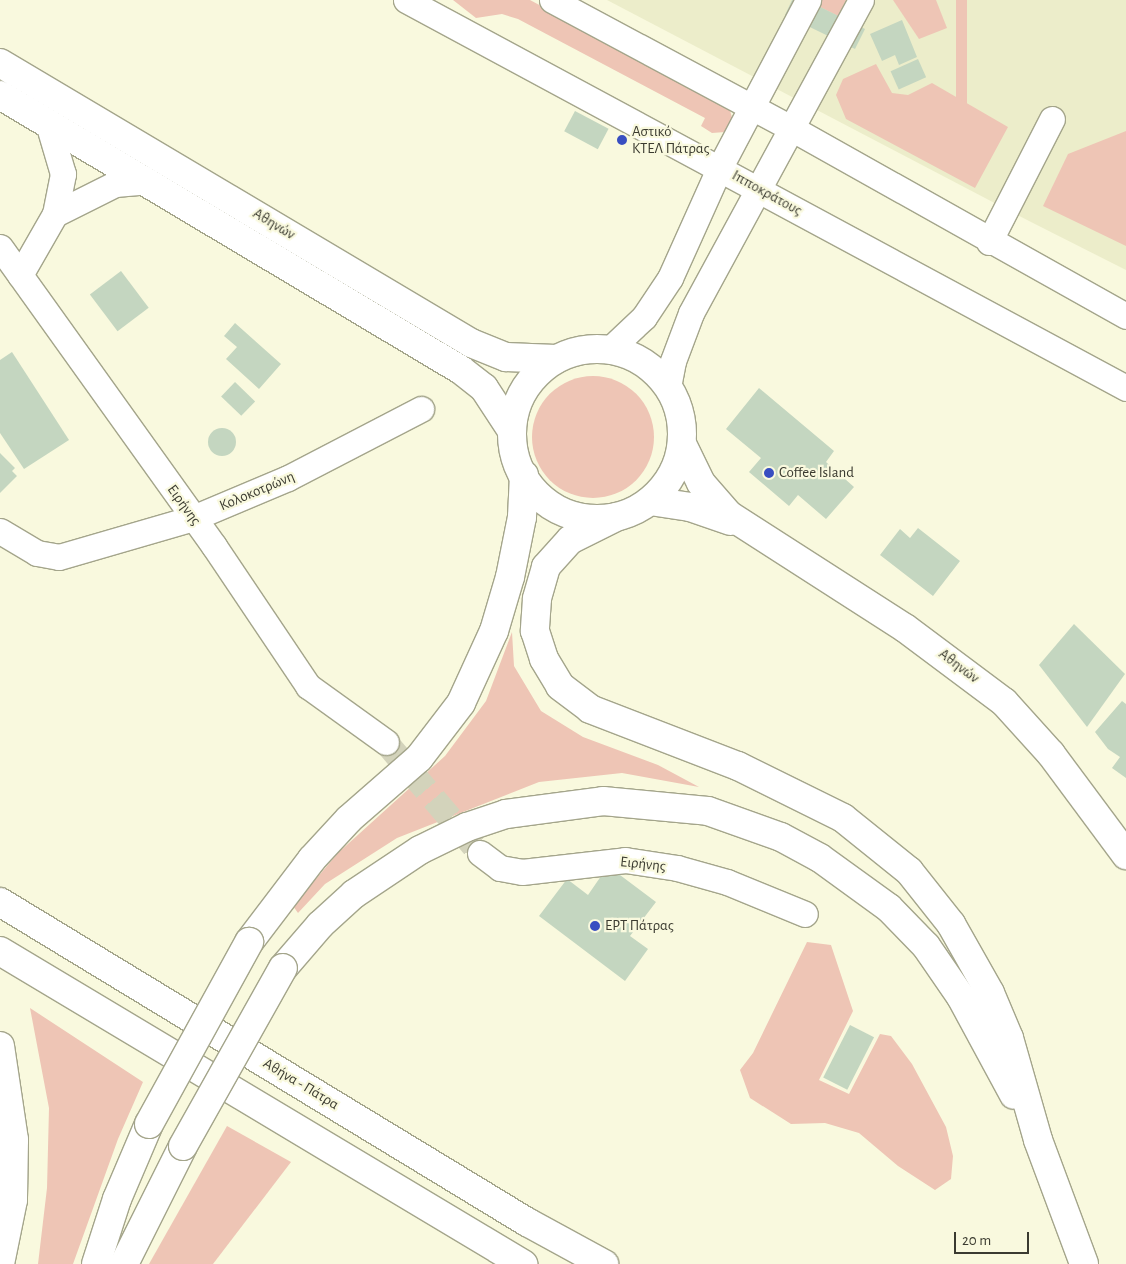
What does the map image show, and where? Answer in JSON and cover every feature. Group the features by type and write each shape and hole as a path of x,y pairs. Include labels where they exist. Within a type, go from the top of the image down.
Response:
{"main road":[{"name":"Αθηνών","path":"0,63 471,343 506,357 556,360"},
{"name":"Αθηνών","path":"0,95 461,370 484,388 512,431"},
{"name":"Αθηνών","path":"609,350 643,362 668,387 682,424 682,444 672,476 650,501 616,517 594,519 566,512 536,493 524,475 515,454 512,431 525,390 556,360 573,352 609,350"},
{"name":"Αθηνών","path":"682,444 714,500 747,527 905,628 1004,702 1051,754 1126,854"},
{"path":"96,1264 117,1199 149,1124 250,942 312,859 350,819 419,758 461,703 494,631 510,577 522,517 524,475"},
{"name":"Αθηνών","path":"650,501 696,509 747,527"},
{"path":"616,517 570,540 546,567 537,599 535,631 544,659 560,686 590,709 738,766 844,818 909,871 950,924 990,993 1009,1038 1038,1140 1084,1264"},
{"path":"124,1264 183,1146 283,968 320,925 354,894 420,850 467,827 533,809 603,801 708,811 781,837 820,858 889,908 926,946 961,997 1038,1140"},
{"name":"Αθήνα - Πάτρα","path":"0,902 527,1222 604,1264"},
{"path":"0,951 523,1264"},
{"path":"0,1046 14,1140 13,1200 0,1264"}],"street":[{"name":"Ιπποκράτους","path":"406,0 759,188 1126,388"},
{"path":"552,0 792,128 989,242 1126,316"},
{"path":"609,350 639,323 670,278 720,167 808,0"},
{"path":"668,387 677,347 691,313 861,0"},
{"path":"989,242 1052,119"},
{"path":"20,275 55,214 63,174 48,123"},
{"path":"55,214 116,184 147,181"},
{"name":"Ειρήνης","path":"0,247 193,518 308,686 386,742"},
{"name":"Κολοκοτρώνη","path":"0,531 37,553 59,557 193,518 288,478 421,409"},
{"name":"Ειρήνης","path":"480,853 500,868 522,872 625,860 676,868 727,882 804,914"}],"shaded area":[{"path":"453,0 530,0 729,107 733,121 725,132 712,133 701,126 705,118 518,19 502,14 476,18"},
{"path":"607,0 1126,0 1126,270 1031,222"},
{"path":"821,0 846,0 838,16 818,6"},
{"path":"893,0 936,0 947,28 919,39"},
{"path":"956,0 967,0 967,110 956,110"},
{"path":"876,64 892,93 908,95 932,83 1008,127 975,188 846,119 836,95 843,79"},
{"path":"1126,131 1126,246 1043,206 1068,154"},
{"path":"593,376 605,377 616,381 636,394 649,414 653,425 653,449 649,460 636,480 616,493 605,497 593,498 581,497 570,493 550,480 537,460 533,449 532,437 533,425 537,414 550,394 570,381 581,377"},
{"path":"512,632 514,666 541,711 583,737 658,765 699,787 622,773 539,782 397,838 325,884 298,913 293,906 338,853 445,756 486,701"},
{"path":"807,942 831,945 853,1011 819,1080 849,1094 880,1034 891,1036 912,1064 946,1127 953,1156 951,1179 935,1190 898,1166 859,1133 825,1123 791,1124 750,1098 740,1070 753,1053"},
{"path":"30,1008 143,1082 118,1139 73,1264 38,1264 47,1188 49,1108"},
{"path":"227,1126 291,1162 213,1264 149,1264"}],"building":[{"path":"792,0 806,0 865,29 855,49 785,15"},
{"path":"902,20 917,57 899,65 895,55 882,61 870,34"},
{"path":"918,59 926,77 899,89 891,71"},
{"path":"575,111 609,129 598,149 564,131"},
{"path":"121,271 149,308 118,331 90,294"},
{"path":"235,323 281,364 259,389 226,359 237,347 224,336"},
{"path":"12,352 69,440 24,469 0,433 0,360"},
{"path":"235,382 255,401 241,416 221,396"},
{"path":"759,388 834,451 826,462 854,487 826,519 798,495 789,506 749,472 761,458 726,429"},
{"path":"222,428 232,432 236,442 232,452 222,456 212,452 208,442 212,432"},
{"path":"0,453 15,468 12,471 17,476 0,493"},
{"path":"918,528 960,561 933,596 880,555 900,529 910,538"},
{"path":"1074,624 1125,674 1087,727 1039,665"},
{"path":"1122,701 1126,704 1126,778 1112,768 1120,757 1108,749 1095,732"},
{"name":"ΕΡΤ Πάτρας","path":"608,866 656,902 630,936 648,949 625,981 539,916 567,879 588,895"},
{"path":"850,1025 874,1037 847,1090 823,1078"}],"tunnel":[{"path":"386,742 480,853"}],"place":[{"name":"Αστικό ΚΤΕΛ Πάτρας","path":"622,140"},
{"name":"Coffee Island","path":"769,473"},
{"name":"ΕΡΤ Πάτρας","path":"595,926"}]}
